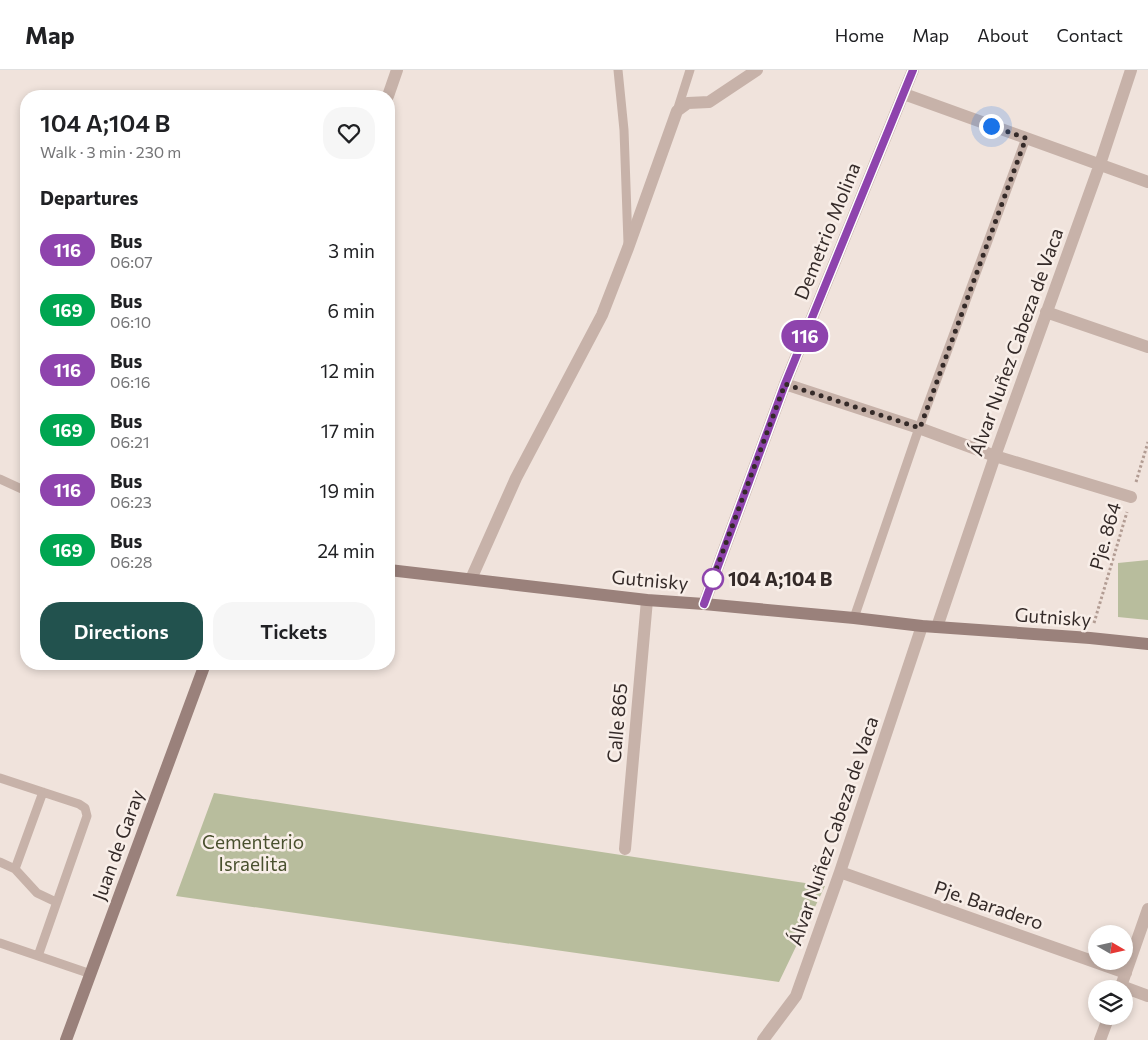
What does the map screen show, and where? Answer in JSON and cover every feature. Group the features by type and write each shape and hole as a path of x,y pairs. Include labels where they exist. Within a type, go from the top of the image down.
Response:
{"street":[{"path":"390,90 397,70"},
{"path":"471,579 516,478 602,315 677,111 688,103 709,102 757,70"},
{"name":"Demetrio Molina","path":"704,604 785,384 913,70"},
{"name":"Álvar Nuñez Cabeza de Vaca","path":"937,627 995,456 1100,164 1131,70"},
{"path":"904,94 1148,182"},
{"path":"1046,312 1148,347"},
{"path":"785,384 920,428 995,456 1131,497"},
{"name":"Gutnisky","path":"395,571 647,600 854,618 922,626 1148,644"},
{"name":"Calle 865","path":"625,849 647,600"},
{"name":"Álvar Nuñez Cabeza de Vaca","path":"763,1040 796,996 840,872 922,626"},
{"name":"Juan de Garay","path":"66,1040 203,670"},
{"name":"Pje. Baradero","path":"840,872 1126,973"},
{"path":"1123,980 1148,908"},
{"path":"1133,992 1148,996"},
{"path":"1100,1040 1106,1025"}],"lane":[{"path":"618,70 624,130 628,248"},
{"path":"677,111 690,70"},
{"path":"854,618 920,428 1026,138"},
{"path":"0,479 20,488"},
{"path":"0,778 78,804 85,808 87,816 38,956"},
{"path":"15,869 43,792"},
{"path":"0,862 15,869 37,893 56,902"},
{"path":"0,943 90,974"}],"path":[{"name":"Pje. 864","path":"1090,638 1148,442"}],"green space":[{"path":"1148,560 1148,620 1118,617 1118,563"},
{"name":"Cementerio Israelita","path":"214,793 825,886 779,982 176,896"}],"bus line":[{"name":"116","path":"704,604 785,384 913,70"}],"place":[{"name":"104 A;104 B","path":"713,579"}],"route":[{"path":"713,579 710,586 785,384 920,428 1026,138 991,126"}]}
